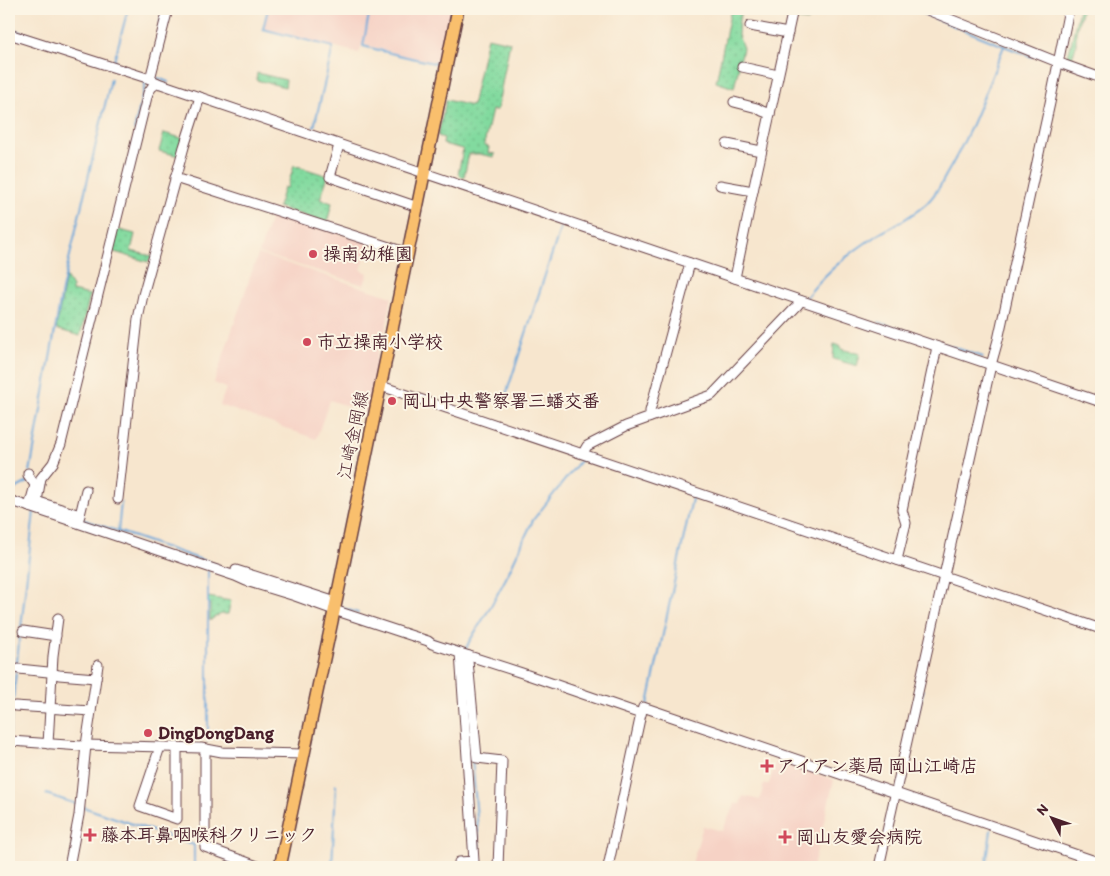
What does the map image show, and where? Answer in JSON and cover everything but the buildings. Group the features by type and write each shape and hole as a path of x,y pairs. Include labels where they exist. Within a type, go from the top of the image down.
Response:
{"main road":[{"name":"江崎金岡線","path":"280,867 458,9"}],"street":[{"path":"36,506 41,478 53,463 62,444 148,93 152,87 152,79 168,9"},
{"path":"736,276 793,9"},
{"path":"925,9 1058,64 1101,78"},
{"path":"879,867 998,340 1069,9"},
{"path":"750,26 788,33"},
{"path":"9,34 152,79 339,145 690,263 736,276 803,301 1101,402"},
{"path":"742,67 778,75"},
{"path":"118,499 138,319 184,147 200,97"},
{"path":"734,102 757,108 770,114"},
{"path":"727,144 762,151"},
{"path":"339,145 330,178 418,207"},
{"path":"176,178 408,254"},
{"path":"720,185 753,191"},
{"path":"650,417 650,411 690,263"},
{"path":"584,454 587,446 626,426 708,398 716,392 803,301"},
{"path":"897,560 906,523 902,510 937,347"},
{"path":"381,386 1101,629"},
{"path":"30,478 35,485 36,506"},
{"path":"79,519 86,490"},
{"path":"9,500 79,519 246,581 335,606"},
{"path":"236,570 464,654 644,710 1101,863"},
{"path":"48,744 53,656 58,618"},
{"path":"23,631 56,636"},
{"path":"459,862 474,861 464,654"},
{"path":"464,654 468,661 477,758 502,761 498,867"},
{"path":"69,867 80,815 86,745 98,665"},
{"path":"19,670 96,678"},
{"path":"15,706 91,712"},
{"path":"608,867 644,710"},
{"path":"11,741 81,746 160,747 206,749 222,752 304,754"},
{"path":"160,747 140,806 177,819 178,748"},
{"path":"206,749 205,847 260,867"}],"shaded area":[{"path":"269,9 455,9 444,63 362,44 359,53 264,28"},
{"path":"273,212 369,244 361,270 368,273 364,285 259,253"},
{"path":"258,254 392,297 384,337 380,340 376,360 379,364 371,401 374,402 371,414 330,400 316,439 220,405 226,388 214,383"},
{"path":"776,760 834,780 813,867 691,867 703,826 722,831 735,804 740,804 743,796 760,800 764,784 769,784"}],"green space":[{"path":"731,9 742,9 738,35 743,48 734,88 716,82"},
{"path":"796,9 812,9 809,21 794,19"},
{"path":"1079,9 1082,9 1071,62 1067,61"},
{"path":"487,37 510,42 497,110 492,110 484,145 489,147 488,153 495,154 494,157 469,154 464,177 458,174 463,149 443,144 444,138 438,136 446,100 472,106"},
{"path":"257,73 286,80 285,87 256,80"},
{"path":"164,133 185,139 179,156 159,151"},
{"path":"294,165 328,176 320,199 332,203 327,223 278,207 284,187 287,188"},
{"path":"116,229 135,234 131,251 152,256 148,262 111,251"},
{"path":"66,277 72,287 72,291 90,295 80,336 56,329"},
{"path":"834,344 841,346 841,349 860,354 857,366 833,359"},
{"path":"208,597 231,601 228,614 218,615 210,621"}],"waterway":[{"path":"113,65 128,9"},
{"path":"160,23 163,9"},
{"path":"268,9 263,29 333,47 314,127"},
{"path":"370,9 363,46 443,65"},
{"path":"912,9 1032,57"},
{"path":"9,28 73,50"},
{"path":"805,299 821,280 849,255 916,212 933,197 963,144 1004,46"},
{"path":"158,78 168,82"},
{"path":"30,472 62,290 111,79"},
{"path":"134,130 146,81"},
{"path":"503,404 562,223"},
{"path":"879,322 983,357"},
{"path":"465,651 506,578 533,520 583,457"},
{"path":"9,492 28,482"},
{"path":"648,704 693,494"},
{"path":"118,532 121,502"},
{"path":"21,628 34,511"},
{"path":"82,519 217,565"},
{"path":"208,571 208,741"},
{"path":"342,608 358,613"},
{"path":"9,739 20,633"},
{"path":"431,639 460,648"},
{"path":"901,790 923,690"},
{"path":"471,745 481,867"},
{"path":"332,867 336,785"},
{"path":"46,794 76,804"},
{"path":"83,807 194,845 194,867"},
{"path":"986,867 991,830"},
{"path":"262,864 271,867"}],"place":[{"name":"操南幼稚園","path":"313,254"},
{"name":"市立操南小学校","path":"307,342"},
{"name":"岡山中央警察署三蟠交番","path":"392,401"},
{"name":"DingDongDang","path":"148,733"},
{"name":"アイアン薬局 岡山江崎店","path":"767,766"},
{"name":"藤本耳鼻咽喉科クリニック","path":"90,835"},
{"name":"岡山友愛会病院","path":"785,837"}]}
